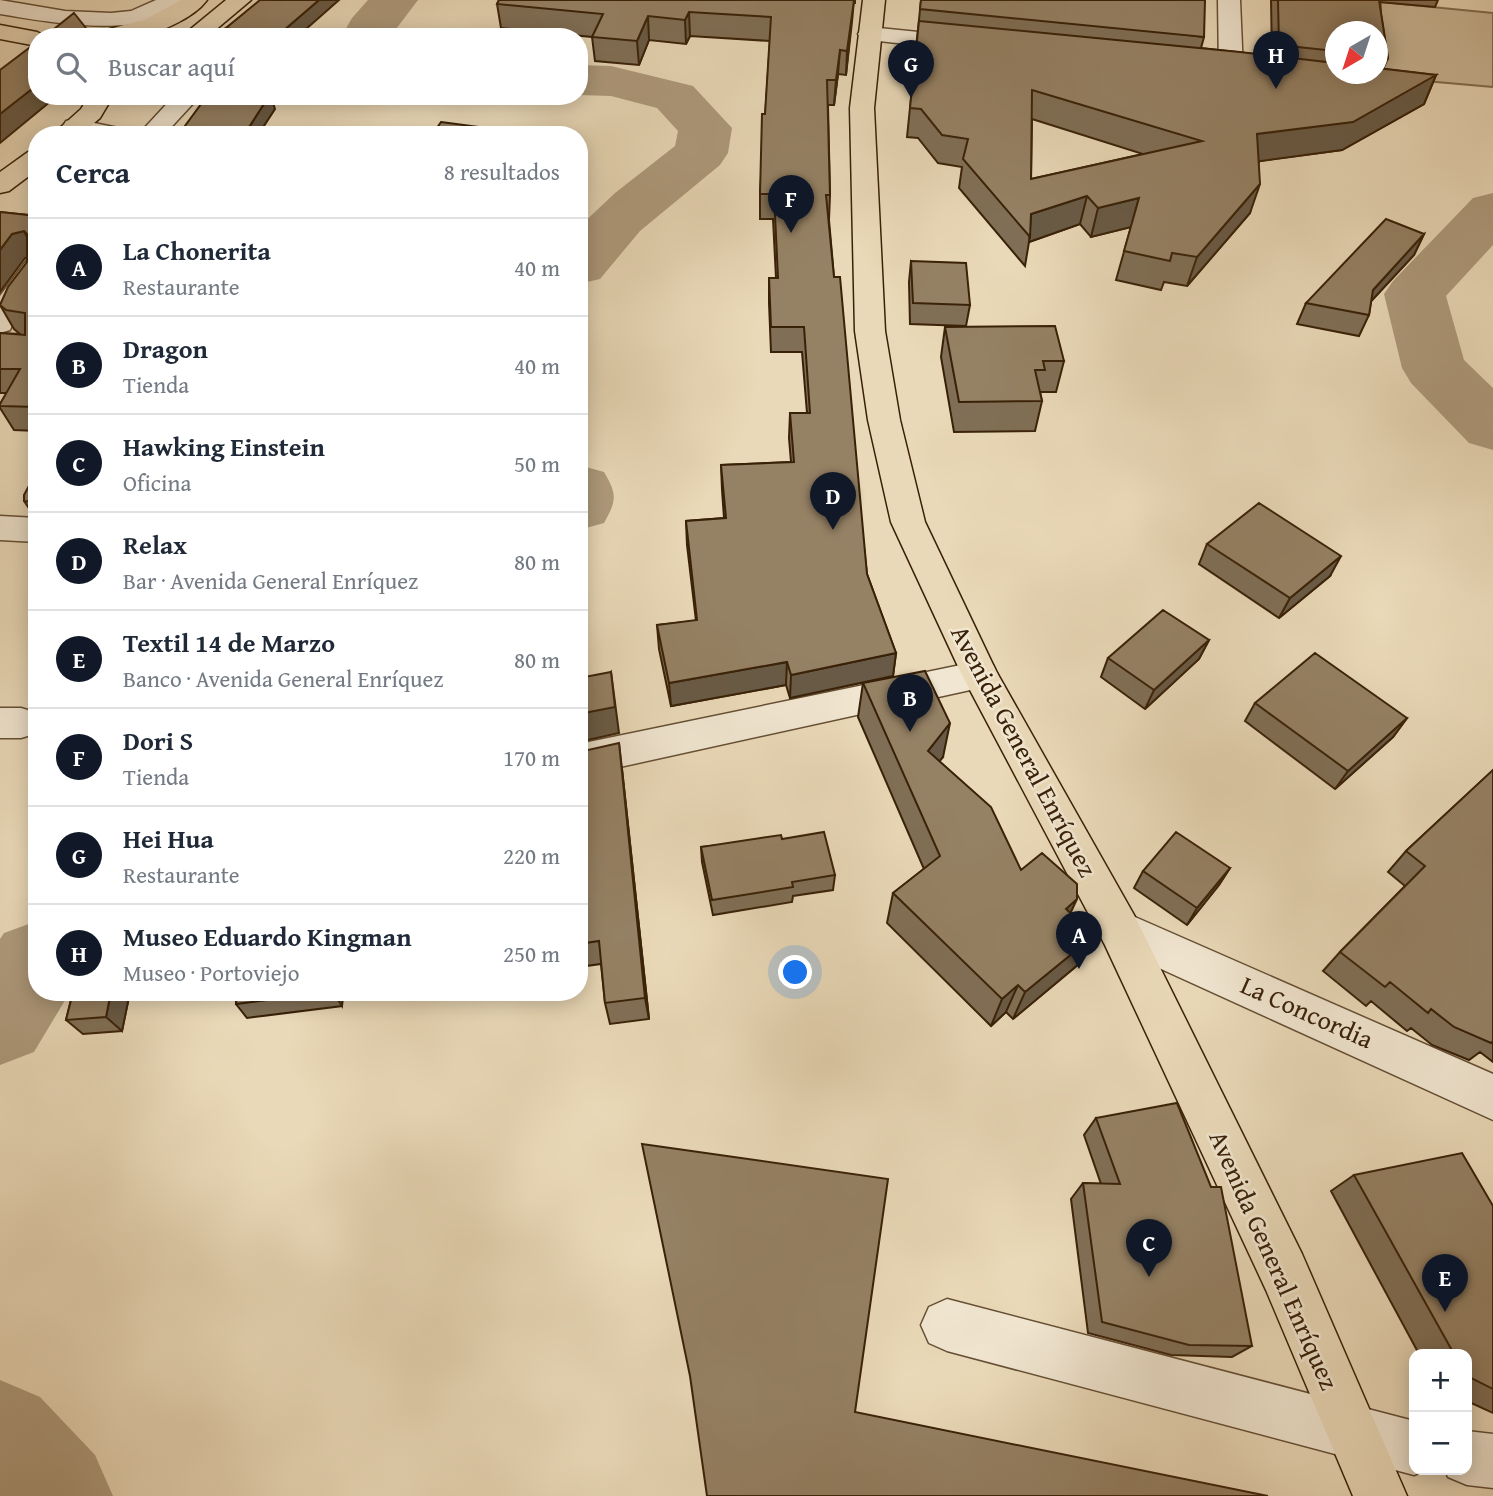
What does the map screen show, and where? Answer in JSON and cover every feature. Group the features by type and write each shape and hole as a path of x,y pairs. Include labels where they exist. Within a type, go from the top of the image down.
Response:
{"main road":[{"path":"146,28 176,15 196,0"},
{"path":"204,28 240,0"},
{"name":"Avenida General Enríquez","path":"865,15 862,108 870,331 884,420 908,522 980,675 1119,929 1284,1272 1380,1496"},
{"path":"0,32 28,37"},
{"path":"83,118 101,105"},
{"path":"0,185 28,163"}],"street":[{"path":"0,7 98,21 122,19 163,7 172,0"},
{"path":"1229,0 1231,70"},
{"path":"865,15 990,46"},
{"path":"1205,67 1258,73"},
{"path":"159,126 179,105"},
{"path":"83,118 100,126"},
{"path":"4,335 5,309 28,279"},
{"path":"0,528 28,530"},
{"path":"588,758 980,675"},
{"name":"La Concordia","path":"1119,929 1493,1097"},
{"path":"947,1325 1409,1447"},
{"path":"1472,1459 1493,1461"}],"shaded area":[{"path":"1381,2 1493,13 1493,87 1388,78 1388,21 1373,21 1369,12 1381,12"}],"building":[{"path":"260,0 319,0 286,28 226,28"},
{"path":"499,0 854,0 847,51 840,50 836,80 827,80 830,195 826,195 834,277 840,277 867,574 896,653 791,675 787,662 669,683 657,625 697,620 686,521 726,518 721,465 794,462 790,413 810,413 804,327 771,327 769,278 778,278 774,194 760,194 762,114 765,114 771,17 689,12 685,20 648,16 637,41 592,37 603,14 497,4"},
{"path":"921,0 1205,0 1204,37 920,9"},
{"path":"1278,0 1379,0 1382,21 1325,21 1325,50 1279,45"},
{"path":"74,13 86,28 55,28"},
{"path":"919,21 1325,62 1325,84 1388,84 1388,69 1436,75 1353,122 1257,134 1260,184 1197,257 1172,253 1170,261 1124,251 1139,198 1098,208 1087,196 1031,214 1030,237 963,159 968,139 942,135 921,109 910,108","holes":["1032,90 1202,141 1031,179"]},
{"path":"28,49 28,92 0,114 0,70"},
{"path":"200,105 263,105 250,126 185,126"},
{"path":"441,122 471,126 438,126"},
{"path":"0,212 28,215 28,407 0,406 20,369 0,369 0,333 25,335 25,313 6,310 0,305 8,287 27,262 27,234 24,231 12,234 0,250"},
{"path":"1386,219 1424,234 1373,290 1369,315 1306,303"},
{"path":"911,261 966,263 970,305 913,303"},
{"path":"1055,326 1064,361 1043,361 1045,370 1035,370 1042,401 959,402 945,327"},
{"path":"28,488 28,501 24,501"},
{"path":"1259,503 1341,556 1290,598 1207,544"},
{"path":"1163,610 1209,640 1154,690 1108,658"},
{"path":"1315,653 1407,718 1348,771 1255,703"},
{"path":"925,671 950,723 928,751 991,807 1021,870 1042,853 1077,884 1077,899 1066,909 1095,935 1025,992 1018,985 1002,999 893,893 940,856 863,683"},
{"path":"611,672 615,707 588,712 588,676"},
{"path":"619,743 645,998 605,1003 599,941 588,943 588,750"},
{"path":"1493,770 1491,1043 1454,1027 1431,1009 1428,1013 1390,982 1385,987 1340,952 1425,866 1406,851"},
{"path":"824,832 835,875 792,882 793,887 712,900 701,847 781,835 782,839"},
{"path":"1176,832 1230,868 1197,908 1143,871"},
{"path":"71,1001 109,1001 106,1017 66,1020"},
{"path":"236,1001 259,1001 236,1004"},
{"path":"1177,1103 1211,1187 1221,1187 1252,1346 1189,1345 1102,1322 1083,1183 1120,1184 1096,1118"},
{"path":"642,1144 888,1179 855,1412 1268,1496 707,1496 690,1376"},
{"path":"1462,1153 1493,1206 1493,1389 1472,1378 1472,1349 1451,1349 1354,1175"}],"waterway":[{"path":"369,28 394,0"},
{"path":"588,80 611,81 675,97 705,128 701,153 620,219 588,254"},
{"path":"1493,210 1415,294 1434,368 1493,427"},
{"path":"0,1020 28,977"},
{"path":"0,1437 54,1496"}],"place":[{"name":"Museo Eduardo Kingman","path":"1276,89"},
{"name":"Hei Hua","path":"911,98"},
{"name":"Dori S","path":"791,233"},
{"name":"Relax","path":"833,530"},
{"name":"Dragon","path":"910,732"},
{"name":"La Chonerita","path":"1079,969"},
{"name":"Hawking Einstein","path":"1149,1277"},
{"name":"Textil 14 de Marzo","path":"1445,1312"}]}
